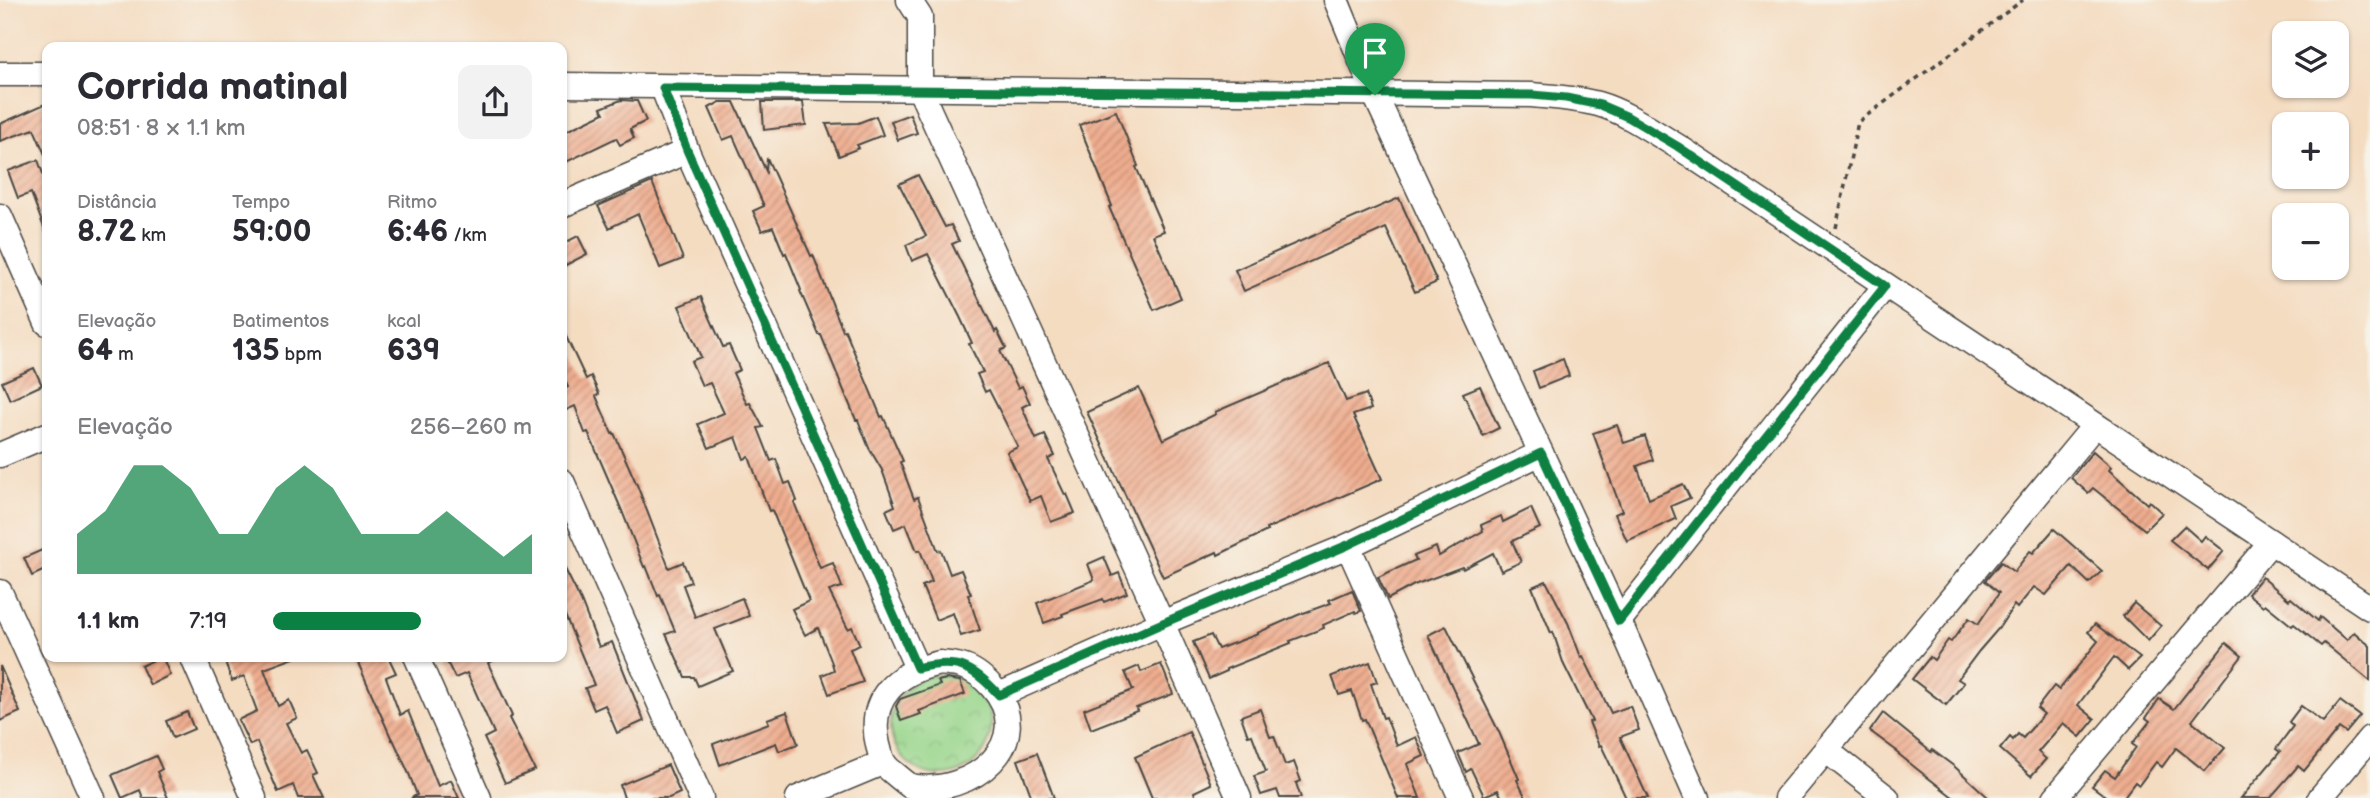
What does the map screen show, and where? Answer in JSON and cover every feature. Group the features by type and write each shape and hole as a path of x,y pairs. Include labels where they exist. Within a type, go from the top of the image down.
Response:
{"street":[{"path":"909,0 919,17 920,90 1163,623 1239,798"},
{"path":"1336,0 1375,95 1619,621 1697,798"},
{"path":"0,74 42,74"},
{"path":"567,85 1532,95 1600,105 1628,117 1677,146 2370,608"},
{"path":"663,88 687,150 917,668"},
{"path":"567,203 687,150"},
{"path":"0,216 42,312"},
{"path":"1619,621 1885,286"},
{"path":"1786,798 2095,425"},
{"path":"0,455 42,437"},
{"path":"999,695 1348,545 1541,453"},
{"path":"567,492 701,798"},
{"path":"2055,798 2271,542"},
{"path":"1348,545 1461,798"},
{"path":"0,593 93,798"},
{"path":"195,662 254,798"},
{"path":"419,662 479,798"},
{"path":"940,663 963,666 984,678 999,695 1007,715 1008,737 1002,757 974,792 930,793 910,786 882,763 877,730 881,704 902,676 917,668 940,663"},
{"path":"2320,798 2370,738"},
{"path":"1827,751 1887,798"},
{"path":"798,798 882,763"}],"path":[{"path":"1832,250 1858,122 2023,0"}],"green space":[{"path":"941,675 960,679 976,690 987,706 991,725 987,744 976,760 960,771 941,775 922,771 906,760 895,744 891,725 895,706 906,690 922,679"}],"building":[{"path":"621,100 637,101 646,121 630,129 634,138 620,145 616,138 567,162 567,131 604,113 601,108"},
{"path":"720,102 734,102 766,171 767,158 811,256 813,255 843,331 845,330 881,417 883,416 903,461 900,462 914,499 918,497 938,551 941,550 950,574 961,570 971,594 968,595 980,630 961,636 953,613 936,620 922,586 932,582 920,550 917,551 906,524 894,529 886,510 895,506 882,470 856,420 786,253 784,254 773,227 762,231 753,211 764,206 733,136 723,140 709,108"},
{"path":"762,102 803,102 806,125 764,130"},
{"path":"42,105 42,147 34,129 0,141 0,124"},
{"path":"1116,111 1138,166 1136,167 1164,231 1153,235 1181,298 1154,310 1109,207 1112,206 1079,125"},
{"path":"910,114 917,133 898,140 891,121"},
{"path":"876,116 883,135 857,145 859,148 839,156 826,124 858,123"},
{"path":"38,160 42,171 42,222 31,193 18,198 8,171"},
{"path":"918,175 945,227 951,225 959,241 952,244 995,332 997,330 1006,348 1000,351 1018,388 1022,386 1030,403 1022,407 1036,439 1045,435 1055,456 1048,459 1075,513 1051,522 1041,496 1030,501 1007,452 1018,447 989,390 985,392 977,374 983,372 969,344 972,343 960,317 928,254 912,261 906,245 926,236 899,184"},
{"path":"652,182 683,259 660,268 638,214 609,228 598,206"},
{"path":"1399,198 1437,282 1415,292 1386,228 1244,291 1235,270"},
{"path":"578,236 587,254 567,264 567,242"},
{"path":"701,297 723,347 729,345 740,370 733,373 747,404 750,403 763,427 758,428 771,461 776,459 785,484 790,482 797,501 794,502 820,568 833,563 842,587 829,591 848,629 852,627 860,645 850,649 863,682 829,694 822,675 834,670 832,663 818,628 805,635 792,609 809,601 772,510 769,511 749,457 744,459 736,437 709,448 698,424 724,413 710,383 702,386 691,361 701,357 679,306"},
{"path":"567,339 586,379 591,376 599,394 596,396 637,485 669,568 683,562 691,582 683,585 695,617 742,598 749,616 715,629 733,671 698,686 694,677 685,677 666,634 675,631 660,595 658,596 646,566 644,567 575,406 567,410"},
{"path":"1563,359 1569,376 1539,388 1533,371"},
{"path":"1329,363 1346,401 1366,394 1371,409 1353,415 1382,479 1266,529 1267,531 1218,555 1217,552 1163,577 1087,412 1139,388 1163,440 1216,414 1215,412"},
{"path":"34,368 42,385 10,400 2,382"},
{"path":"1480,386 1499,428 1483,436 1463,393"},
{"path":"1617,425 1624,443 1645,436 1653,460 1637,466 1649,499 1683,484 1690,498 1671,506 1676,519 1627,541 1615,514 1622,511 1593,433"},
{"path":"2093,451 2111,467 2109,470 2147,504 2149,501 2162,513 2145,530 2093,488 2088,493 2071,478"},
{"path":"1531,508 1540,528 1512,541 1521,562 1501,571 1493,553 1463,569 1462,567 1414,585 1388,599 1378,577 1416,560 1414,556 1436,547 1439,556 1483,531 1481,525 1501,516 1503,522"},
{"path":"2184,526 2201,541 2205,536 2224,551 2208,570 2170,540"},
{"path":"2054,529 2102,571 2089,583 2071,566 2046,595 2034,587 2017,608 2014,605 1958,679 1964,683 1946,705 1912,679 1930,657 1934,660 1948,640 1951,642 1969,618 1978,624 1999,593 1985,581 2001,562 2014,572 2030,551 2033,553"},
{"path":"42,550 42,571 32,576 24,558"},
{"path":"1104,557 1112,576 1119,573 1127,593 1104,602 1103,599 1044,623 1037,603 1094,580 1088,564"},
{"path":"567,573 599,647 612,642 644,721 617,733 605,705 594,710 585,688 594,685 567,620"},
{"path":"2262,577 2318,621 2320,617 2347,640 2354,632 2370,646 2370,681 2324,643 2321,646 2294,624 2292,626 2248,594"},
{"path":"1546,581 1568,623 1581,657 1583,656 1611,713 1630,706 1639,730 1620,737 1648,798 1626,798 1601,745 1599,746 1589,722 1592,721 1564,665 1553,632 1551,633 1532,587"},
{"path":"1352,590 1361,611 1323,625 1324,628 1226,669 1227,671 1209,679 1193,642 1211,635 1218,649 1331,603 1329,600"},
{"path":"2134,603 2161,626 2148,641 2123,616"},
{"path":"2095,624 2140,658 2128,670 2114,657 2078,705 2095,719 2080,737 2063,723 2038,752 2046,759 2031,776 2000,749 2010,737 2013,740 2018,734 2023,738 2044,714 2037,708 2054,686 2059,690 2098,641 2088,632"},
{"path":"1446,626 1499,732 1526,798 1502,798 1498,790 1484,796 1471,769 1466,772 1458,753 1479,744 1428,635"},
{"path":"2226,643 2242,656 2192,721 2225,748 2205,771 2176,748 2162,767 2156,762 2139,785 2135,782 2123,798 2108,798 2092,786 2105,770 2115,777 2136,747 2132,744 2150,721 2146,718 2159,699 2174,709"},
{"path":"149,662 165,662 170,675 150,685 141,666"},
{"path":"225,662 283,662 264,669 278,706 289,700 297,718 286,723 301,753 307,750 318,773 313,775 324,798 298,798 293,785 278,792 257,742 250,745 238,720 257,711 244,676 232,681"},
{"path":"358,662 391,662 396,673 386,677 400,715 408,711 438,786 451,780 459,798 411,798 417,795"},
{"path":"447,662 490,662 488,663 512,716 509,718 535,770 505,783 484,738 494,733 467,673 455,678"},
{"path":"1370,662 1377,682 1371,684 1397,746 1416,737 1424,756 1407,764 1420,798 1398,798 1365,719 1362,720 1352,691 1339,695 1332,676"},
{"path":"1161,664 1173,694 1091,729 1084,709 1133,690 1125,672 1139,666 1141,672"},
{"path":"0,666 20,712 0,721"},
{"path":"938,681 960,681 965,694 919,711 921,714 901,721 896,706 900,699 940,685"},
{"path":"2340,701 2360,716 2346,733 2339,728 2304,771 2298,766 2270,798 2241,798 2280,752 2276,749 2293,726 2289,722 2301,706 2323,722"},
{"path":"1260,709 1270,737 1274,736 1285,765 1294,762 1301,781 1296,783 1301,798 1280,798 1277,790 1261,795 1254,776 1266,772 1252,735 1248,736 1241,716"},
{"path":"187,712 194,729 173,738 166,721"},
{"path":"787,712 798,744 779,751 776,743 720,765 713,744 769,723 767,719"},
{"path":"1883,713 1931,752 1932,750 1955,767 1989,798 1954,798 1917,769 1870,731"},
{"path":"1189,732 1211,784 1194,792 1196,798 1152,798 1135,757"},
{"path":"1037,753 1054,798 1032,798 1018,760"},
{"path":"156,756 162,769 157,772 168,798 143,798 140,790 122,798 112,775"},
{"path":"668,765 680,793 669,798 624,798 620,785"}],"route":[{"path":"663,88 1375,95 1532,95 1600,105 1628,117 1677,146 1885,286 1619,621 1541,453 1348,545 999,695 984,678 963,666 940,663 917,668 687,150 663,88"}]}
